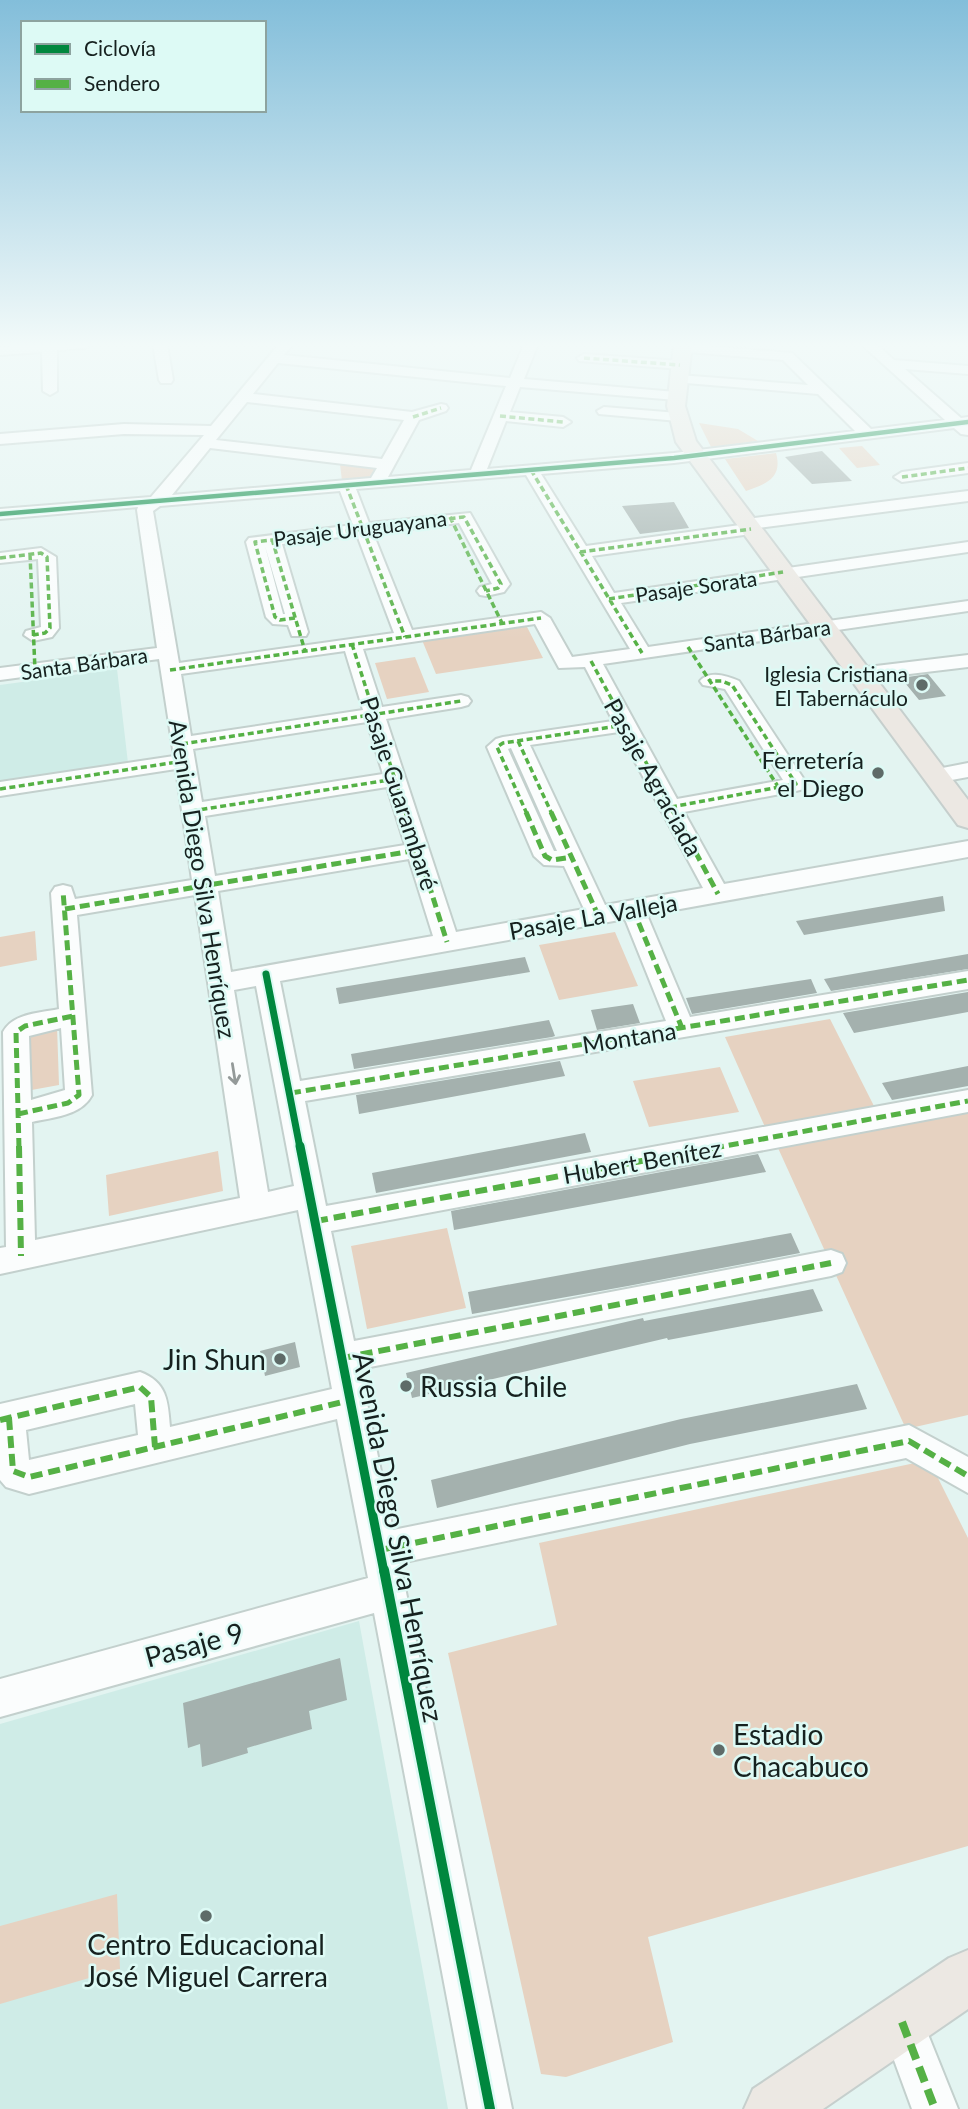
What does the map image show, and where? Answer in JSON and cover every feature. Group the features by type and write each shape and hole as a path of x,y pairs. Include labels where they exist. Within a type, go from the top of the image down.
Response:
{"main road":[{"path":"687,442 968,819"},
{"path":"773,2109 968,1978"}],"street":[{"path":"155,501 165,493 206,442"},
{"path":"246,442 388,464"},
{"path":"377,482 399,442"},
{"path":"477,474 490,442"},
{"path":"0,514 696,456 807,442"},
{"path":"902,477 968,468"},
{"path":"531,470 642,653"},
{"path":"346,485 405,637"},
{"path":"580,552 968,496"},
{"name":"Avenida Diego Silva Henríquez","path":"155,501 145,510 256,1206"},
{"path":"457,517 486,591 502,623"},
{"name":"Pasaje Uruguayana","path":"264,541 457,517"},
{"path":"264,541 295,618 305,651"},
{"name":"Pasaje Sorata","path":"609,599 968,547"},
{"path":"0,558 30,554 34,670"},
{"name":"Santa Bárbara","path":"566,664 968,606"},
{"path":"541,618 566,664"},
{"name":"Santa Bárbara","path":"0,674 305,651 541,618"},
{"name":"Pasaje Guarambaré","path":"352,644 447,942"},
{"path":"671,807 796,783 732,685 722,681 710,681 688,647"},
{"name":"Pasaje Agraciada","path":"591,661 718,894"},
{"path":"859,674 968,661"},
{"path":"0,789 374,714 461,701"},
{"path":"598,915 518,741 625,725"},
{"path":"935,776 968,770"},
{"path":"192,811 395,779"},
{"name":"Pasaje La Valleja","path":"219,983 968,849"},
{"path":"18,1114 68,1103 79,1096 64,900 204,886 418,850"},
{"path":"633,909 682,1028"},
{"name":"Avenida Diego Silva Henríquez","path":"266,974 490,2109"},
{"name":"Montana","path":"290,1093 968,980"},
{"path":"73,1016 21,1027 16,1032 18,1114 11,1258 256,1206 314,1208"},
{"name":"Hubert Benítez","path":"314,1208 968,1101"},
{"path":"343,1358 831,1263"},
{"path":"155,1447 151,1397 140,1387 5,1419 13,1471 23,1477 155,1447 351,1400"},
{"path":"380,1550 909,1441 968,1476"},
{"name":"Pasaje 9","path":"0,1698 387,1591"},
{"path":"902,2022 935,2109"}],"shaded area":[{"path":"709,442 747,442 711,447"},
{"path":"862,446 880,465 857,468 839,448"},
{"path":"776,453 778,462 775,474 760,486 746,491 725,459"},
{"path":"340,464 373,467 377,471 369,479 342,481"},
{"path":"526,625 543,658 436,674 422,640"},
{"path":"415,657 429,692 387,699 375,663"},
{"path":"117,669 128,763 0,783 0,685"},
{"path":"35,931 37,960 0,967 0,937"},
{"path":"615,932 638,986 559,1000 539,945"},
{"path":"830,1019 875,1108 765,1127 725,1037"},
{"path":"57,1026 59,1085 26,1091 25,1032"},
{"path":"720,1067 739,1112 649,1127 633,1081"},
{"path":"968,1111 968,1415 906,1429 778,1148"},
{"path":"218,1151 223,1191 109,1216 106,1175"},
{"path":"447,1228 466,1308 367,1329 351,1246"},
{"name":"Estadio Chacabuco","path":"929,1460 968,1538 968,1846 648,1937 673,2042 566,2077 541,2074 448,1653 557,1625 539,1543"},
{"name":"Centro Educacional José Miguel Carrera","path":"359,1621 448,2109 0,2109 0,1724"},
{"path":"117,1894 120,1969 0,2004 0,1926"}],"building":[{"path":"822,451 852,481 812,484 785,457"},
{"path":"674,502 689,528 640,534 622,506"},
{"name":"Iglesia Cristiana El Tabernáculo","path":"928,674 946,696 919,700 901,678"},
{"path":"943,896 945,911 804,935 796,921"},
{"path":"968,954 968,969 831,991 824,979"},
{"path":"525,957 530,972 339,1004 336,988"},
{"path":"811,979 817,993 692,1014 686,998"},
{"path":"968,992 968,1012 854,1033 843,1013"},
{"path":"633,1004 640,1023 597,1030 591,1010"},
{"path":"549,1020 555,1036 552,1037 354,1069 351,1054"},
{"path":"560,1061 565,1076 359,1114 356,1095"},
{"path":"968,1066 968,1086 892,1100 882,1083"},
{"path":"585,1133 591,1152 376,1193 372,1173"},
{"path":"758,1154 766,1172 454,1230 451,1211"},
{"path":"791,1233 800,1253 472,1314 468,1292"},
{"path":"813,1289 823,1311 668,1340 667,1338 412,1398 406,1373 643,1318 644,1321"},
{"name":"Jin Shun","path":"295,1342 300,1367 265,1376 260,1351"},
{"path":"857,1384 867,1409 690,1444 437,1508 431,1480 681,1419"},
{"path":"340,1658 347,1700 309,1711 312,1729 247,1748 248,1753 202,1767 200,1744 188,1748 183,1703"}],"marked path":[{"path":"902,477 968,468"},
{"path":"531,470 642,653"},
{"path":"346,485 405,637"},
{"path":"450,517 502,623"},
{"path":"295,618 280,620 275,617 255,542 464,517 501,584 498,588 486,591"},
{"path":"580,552 751,529"},
{"path":"272,539 305,651"},
{"path":"0,558 41,553 47,557 50,628 45,633 33,635"},
{"path":"30,554 35,670"},
{"path":"609,599 783,572"},
{"path":"170,670 541,618"},
{"path":"352,644 447,942"},
{"path":"688,647 779,788"},
{"path":"591,661 718,894"},
{"path":"671,807 796,784 732,685 722,681 710,681"},
{"path":"182,744 461,701"},
{"path":"572,857 552,860 545,856 497,747 503,743 625,725"},
{"path":"518,741 598,915"},
{"path":"0,789 184,761"},
{"path":"192,811 395,779"},
{"path":"65,909 418,850"},
{"path":"18,1114 68,1103 79,1095 63,891"},
{"path":"633,909 682,1028"},
{"path":"291,1093 968,980"},
{"path":"21,1256 16,1032 25,1026 73,1016"},
{"path":"316,1221 968,1101"},
{"path":"343,1358 831,1263"},
{"path":"0,1420 140,1387 151,1397 155,1447"},
{"path":"9,1418 13,1471 29,1477 351,1400"},
{"path":"380,1550 909,1441 968,1476"},
{"path":"902,2022 935,2109"}],"cycle path":[{"path":"0,514 674,458 801,442"},
{"path":"266,974 490,2109"}],"place":[{"name":"Iglesia Cristiana El Tabernáculo","path":"922,685"},
{"name":"Ferretería el Diego","path":"878,773"},
{"name":"Jin Shun","path":"280,1359"},
{"name":"Russia Chile","path":"406,1386"},
{"name":"Estadio Chacabuco","path":"719,1750"},
{"name":"Centro Educacional José Miguel Carrera","path":"206,1916"}]}
